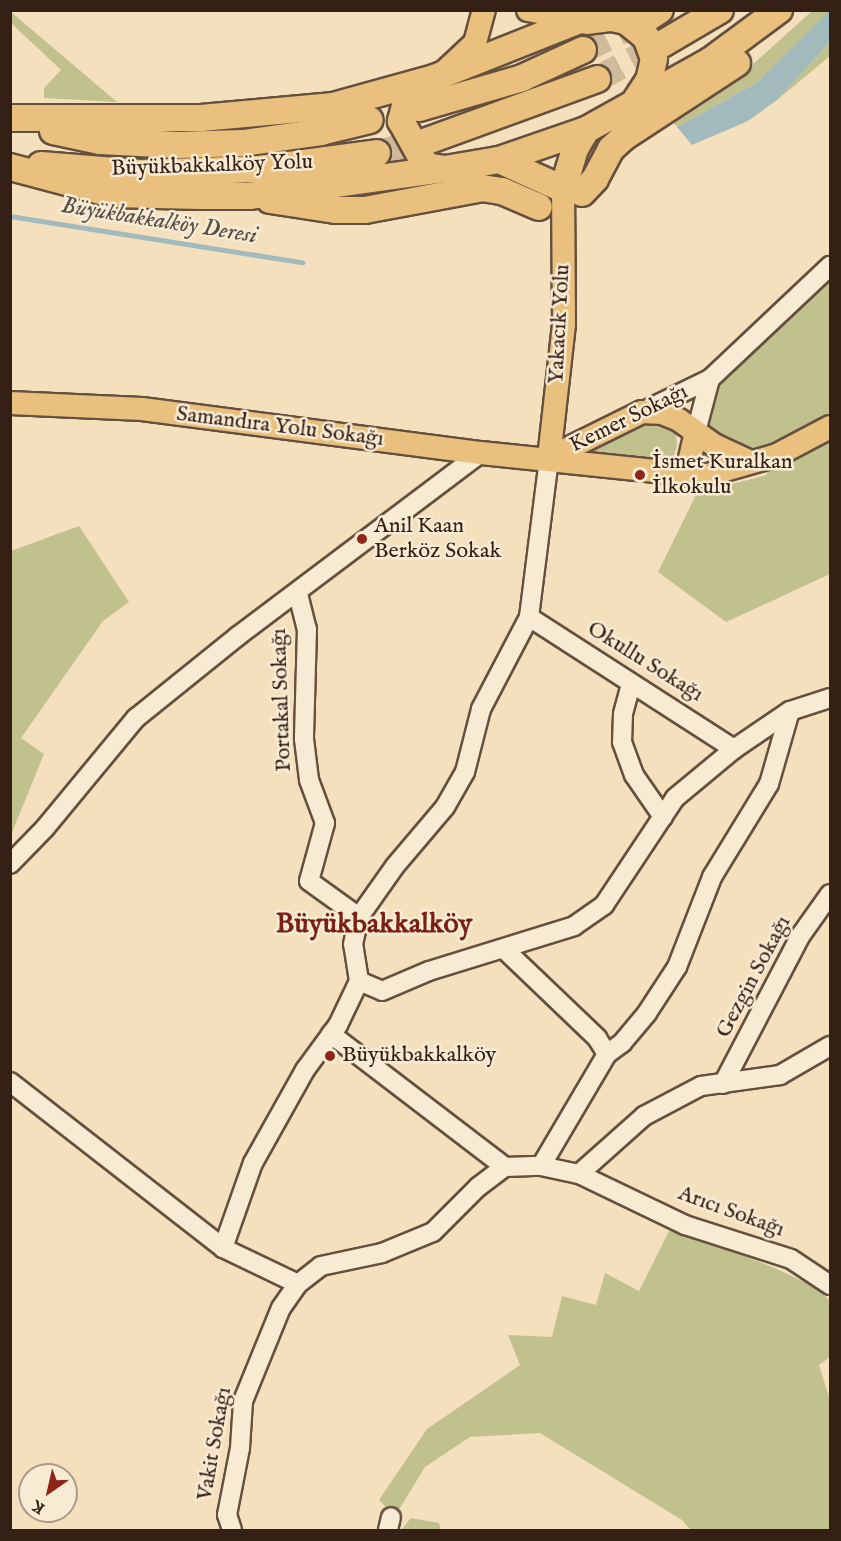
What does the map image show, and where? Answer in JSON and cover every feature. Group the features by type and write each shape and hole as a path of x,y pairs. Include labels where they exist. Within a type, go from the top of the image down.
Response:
{"highway":[{"path":"657,47 720,10"},
{"path":"249,196 499,160 586,130 636,100 710,61 779,11"},
{"path":"573,191 595,179 611,149 748,55 767,33 779,11"},
{"path":"10,120 201,118 333,106 434,78 595,16 626,21 646,37 654,59 649,80 636,100"},
{"path":"419,108 522,78 583,50"},
{"path":"434,78 406,102 401,121 426,166 445,169"},
{"path":"427,141 597,79"},
{"name":"Büyükbakkalköy Yolu","path":"10,120 100,141 178,145 243,143 321,132 370,120"},
{"path":"573,191 575,149 586,130"},
{"name":"Büyükbakkalköy Yolu","path":"10,162 140,173 259,169 377,153"},
{"path":"499,160 573,191"},
{"path":"10,167 111,194 249,196 335,210 365,210 482,188 502,191 539,207"}],"main road":[{"path":"434,78 457,63 475,42 484,10"},
{"path":"528,10 595,16"},
{"name":"Yakacık Yolu","path":"549,458 564,324 573,191"},
{"name":"Samandıra Yolu Sokağı","path":"10,403 141,409 481,453 549,458 704,476 748,461 777,455 831,427"},
{"path":"642,412 662,413 748,461"},
{"name":"Kemer Sokağı","path":"549,458 642,412"},
{"path":"686,475 696,432"}],"street":[{"name":"Kemer Sokağı","path":"642,412 710,379 831,266"},
{"name":"Kemer Sokağı","path":"696,432 710,379"},
{"path":"10,864 45,828 136,718 238,636 298,594 481,453"},
{"path":"224,1248 253,1163 304,1070 331,1034 359,981 352,944 359,917 395,866 445,807 465,772 481,709 529,617 549,458"},
{"name":"Portakal Sokağı","path":"298,594 307,629 304,739 309,780 325,823 309,881 359,917"},
{"name":"Okullu Sokağı","path":"529,617 734,749"},
{"path":"631,684 622,714 622,742 634,775 663,817"},
{"path":"359,981 382,991 429,971 574,926 604,905 675,798 734,749 790,711 831,698"},
{"path":"541,1166 607,1054 622,1043 647,1013 677,966 712,878 769,784 790,711"},
{"name":"Gezgin Sokağı","path":"723,1084 801,934 831,894"},
{"path":"504,949 597,1038 607,1054"},
{"path":"331,1034 505,1167"},
{"path":"579,1174 644,1116 701,1086 780,1075 831,1046"},
{"path":"10,1082 224,1248 298,1284"},
{"name":"Arıcı Sokağı","path":"505,1167 541,1166 579,1174 685,1225 791,1259 831,1285"},
{"name":"Vakit Sokağı","path":"230,1523 240,1448 243,1401 281,1308 298,1284 321,1266 382,1252 433,1232 478,1187 505,1167"}],"green space":[{"path":"812,11 830,11 756,83 677,127 668,116 751,66"},
{"path":"10,12 117,102 44,98 44,88 61,70 11,23"},
{"path":"830,42 830,56 777,100"},
{"path":"830,266 830,574 726,622 658,572 697,493 767,475 763,450 727,449 697,425 726,372"},
{"path":"664,423 676,433 677,446 673,458 659,468 579,453 648,424"},
{"path":"79,526 129,602 103,621 21,738 44,754 11,835 11,551"},
{"path":"671,1227 777,1269 817,1288 830,1301 830,1357 819,1365 830,1400 830,1530 691,1530 682,1520 540,1433 470,1437 425,1467 395,1516 379,1500 427,1429 520,1365 508,1335 552,1337 562,1296 596,1305 605,1273 639,1291"},
{"path":"411,1518 439,1523 441,1530 401,1530"}],"water":[{"path":"830,10 830,42 777,100 748,121 692,145 677,127 756,83"}],"waterway":[{"name":"Büyükbakkalköy Deresi","path":"10,216 302,262"}],"tunnel":[{"path":"583,50 643,21"},
{"path":"597,79 657,47"},
{"path":"377,153 427,141"}],"place":[{"name":"İsmet Kuralkan İlkokulu","path":"640,475"},
{"name":"Anil Kaan Berköz Sokak","path":"362,539"},
{"name":"Büyükbakkalköy","path":"330,1056"}],"district":[{"name":"Büyükbakkalköy","path":"374,925"}]}
